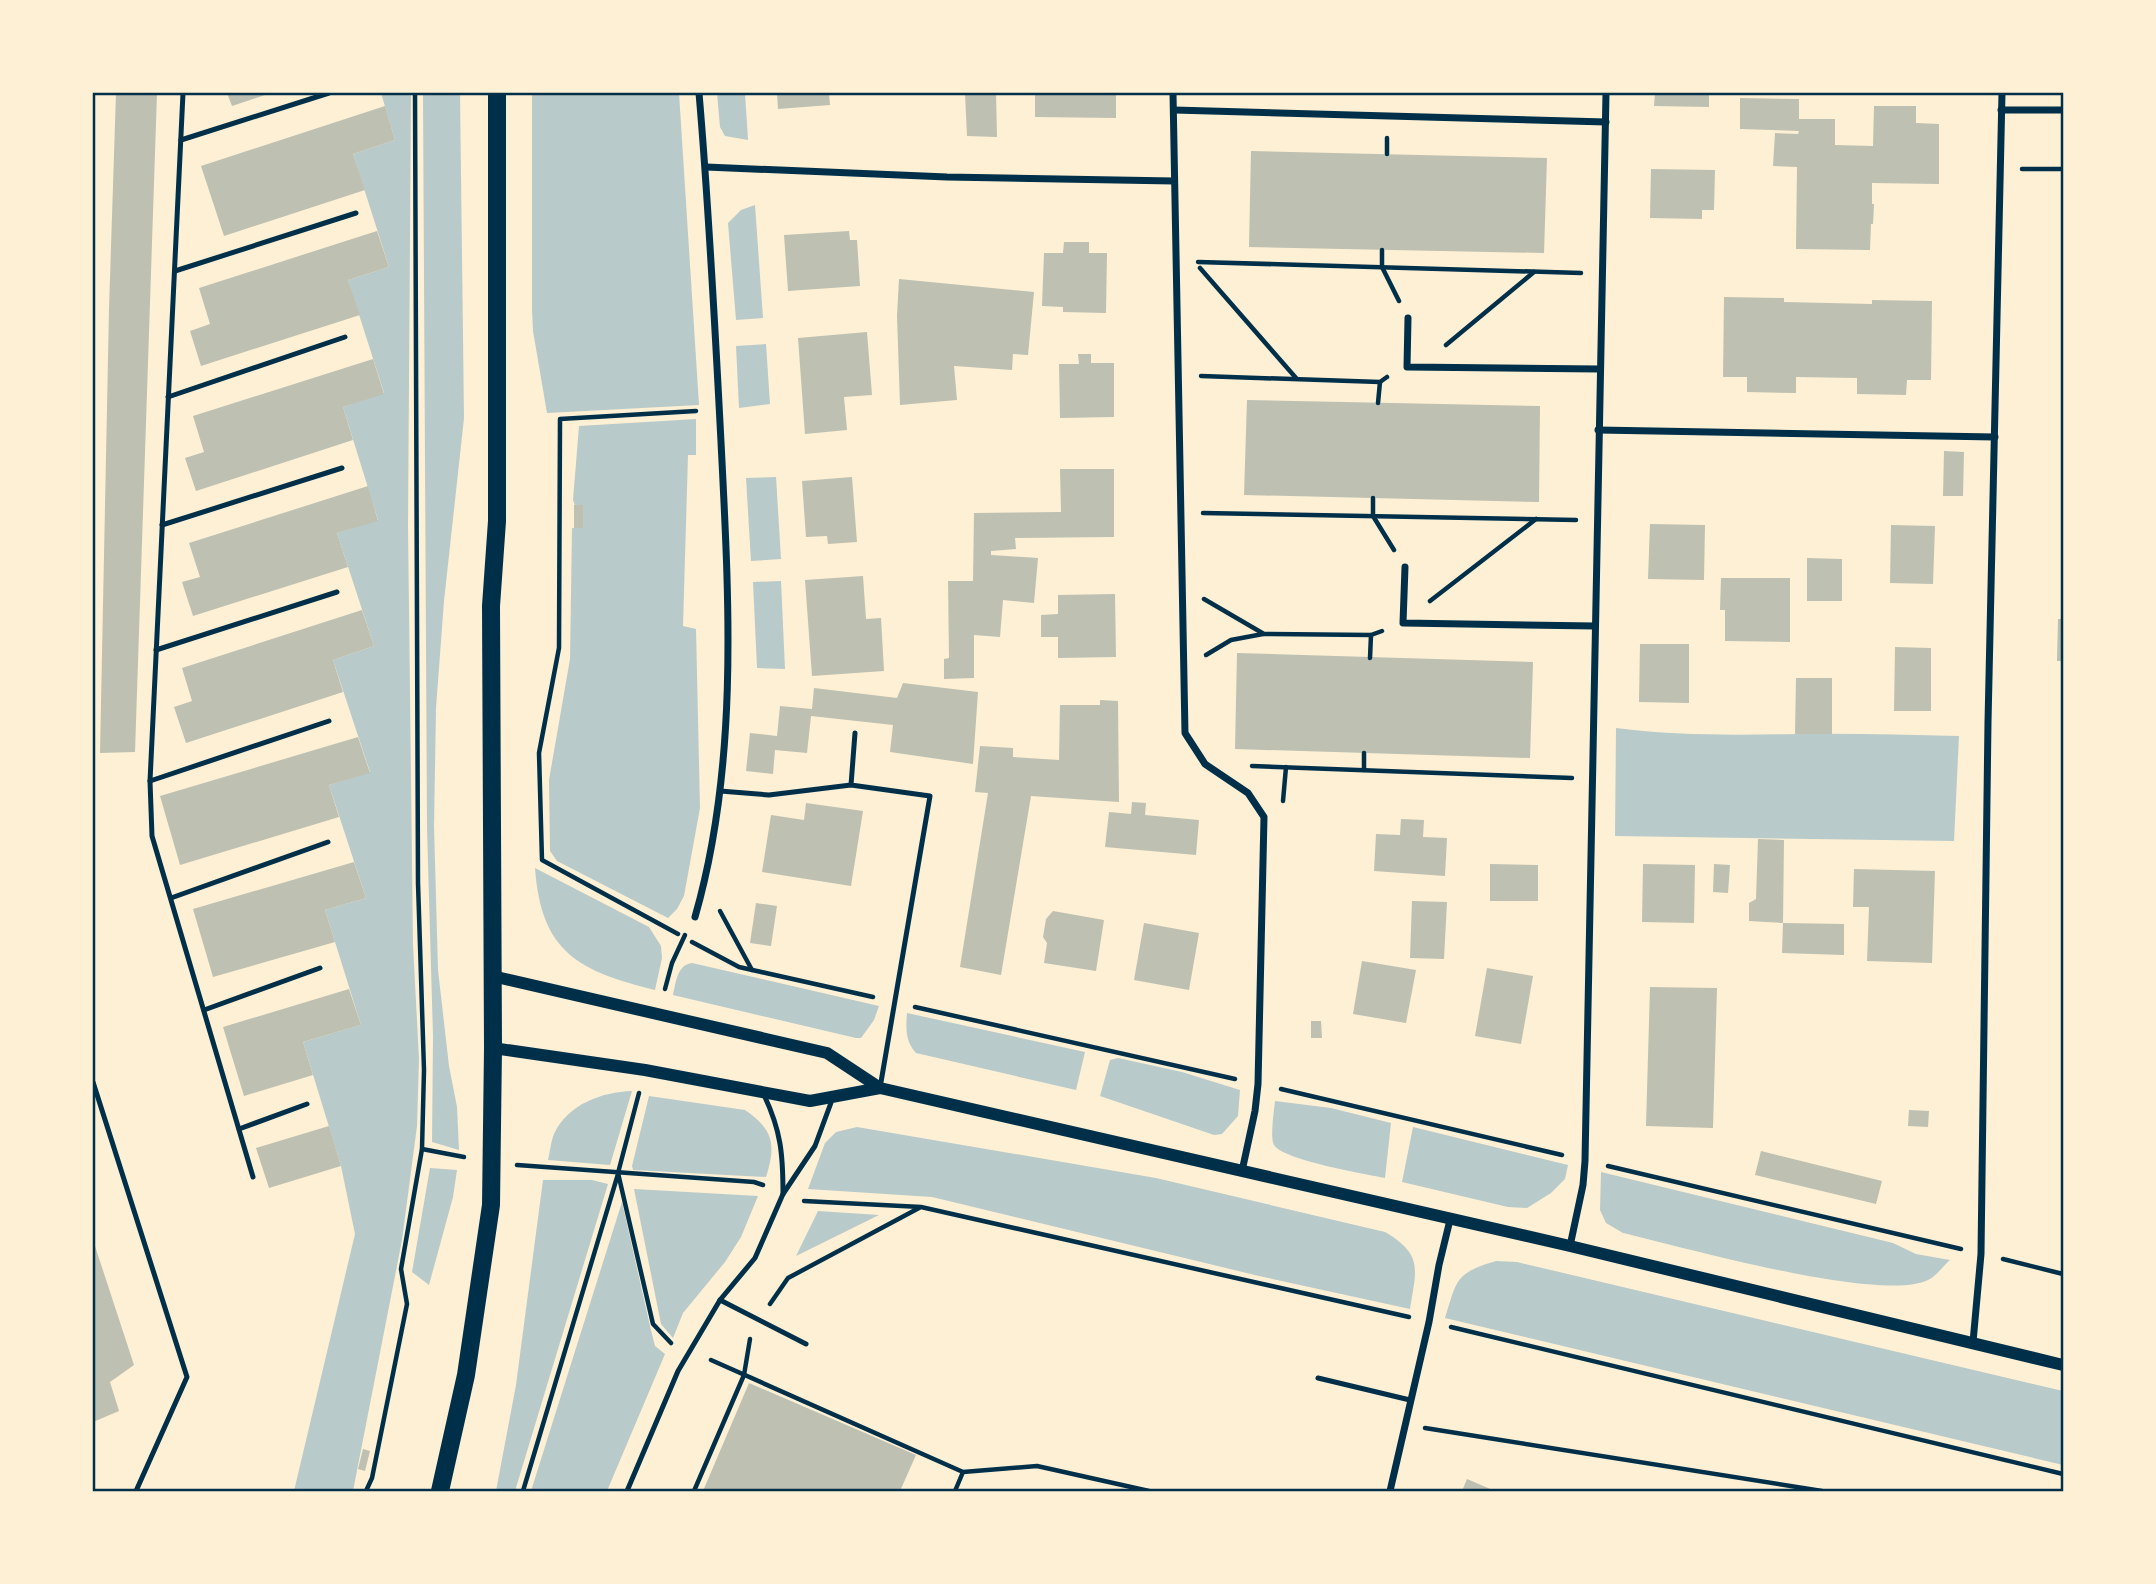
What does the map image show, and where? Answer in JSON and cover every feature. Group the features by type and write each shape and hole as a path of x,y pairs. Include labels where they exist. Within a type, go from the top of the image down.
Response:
{"main road":[{"path":"440,1491 466,1376 491,1205 493,1163 491,606 497,521 497,93"}],"street":[{"path":"695,917 705,882 720,791 728,674 719,410 706,167 699,93"},
{"path":"1173,93 1185,733 1205,764 1248,793 1264,817 1258,1084 1242,1171"},
{"path":"1570,1246 1586,1161 1606,93"},
{"path":"1973,1342 1981,1254 1988,722 2002,93"},
{"path":"1174,110 1605,122"},
{"path":"2001,110 2063,110"},
{"path":"706,167 947,177 1174,181"},
{"path":"1408,318 1407,367 1599,369"},
{"path":"1598,430 1995,437"},
{"path":"1405,567 1403,622 1595,626"},
{"path":"492,976 827,1053 880,1088 1570,1246 2063,1365"},
{"path":"493,1048 645,1070 810,1101 880,1088"},
{"path":"1390,1491 1450,1220"}],"lane":[{"path":"183,93 150,781 152,836 253,1177"},
{"path":"181,141 329,93"},
{"path":"174,271 356,213"},
{"path":"168,397 345,337"},
{"path":"162,525 342,468"},
{"path":"156,650 338,592"},
{"path":"150,781 329,721"},
{"path":"851,785 855,733"},
{"path":"720,791 769,795 851,785 930,796 880,1088"},
{"path":"171,898 328,842"},
{"path":"204,1010 320,968"},
{"path":"93,1082 187,1377 136,1491"},
{"path":"763,1092 777,1123 783,1160 783,1194"},
{"path":"627,1491 678,1371 720,1300 755,1258 783,1194 816,1146 833,1097"},
{"path":"239,1129 307,1104"},
{"path":"720,1300 806,1344"},
{"path":"1318,1378 1410,1399"}],"path":[{"path":"366,1491 372,1478 407,1304 401,1269 422,1149 424,1070 418,883 415,93"},
{"path":"2000,170 2063,169"},
{"path":"1382,250 1382,267 1408,318"},
{"path":"1296,379 1195,262 1602,273"},
{"path":"1419,367 1534,271"},
{"path":"1179,375 1380,382 1407,367"},
{"path":"1378,403 1380,382"},
{"path":"719,410 560,419 559,649 539,753 542,860 739,967 1258,1084 2063,1274"},
{"path":"1373,498 1373,516 1405,567"},
{"path":"1181,513 1597,520"},
{"path":"1183,669 1231,640 1264,634 1371,635 1403,622 1536,519"},
{"path":"1182,587 1264,634"},
{"path":"1370,657 1371,635"},
{"path":"1364,753 1364,770"},
{"path":"1205,764 1592,779"},
{"path":"705,882 752,970"},
{"path":"659,1013 672,963 695,917"},
{"path":"523,1491 618,1173 645,1070"},
{"path":"422,1149 493,1163 754,1182 800,1200 921,1207 1429,1322 2063,1474"},
{"path":"618,1173 653,1324 668,1342 963,1472 1037,1466 1149,1491"},
{"path":"694,1491 744,1375 749,1342 758,1320 788,1278 921,1207"},
{"path":"1404,1425 1822,1491"},
{"path":"955,1491 963,1472"}],"shaded area":[{"path":"381,93 411,93 408,526 413,945 419,1059 417,1126 402,1240 353,1491 294,1491 355,1234 341,1166 303,1042 361,1025 325,910 366,898 329,785 370,772 333,660 374,646 337,533 378,520 343,407 384,393 348,280 389,267 353,154 395,140"},
{"path":"423,93 460,93 464,418 444,601 436,708 434,826 438,970 449,1066 457,1107 459,1150 432,1142 433,1036 427,828"},
{"path":"532,93 679,93 699,405 547,413 533,331"},
{"path":"717,93 745,93 748,140 725,136 720,127"},
{"path":"755,205 763,318 736,320 728,223 741,210"},
{"path":"766,344 770,404 739,408 736,346"},
{"path":"696,419 696,455 688,455 683,626 696,629 700,808 684,896 668,918 557,861 550,851 549,780 570,659 572,528 583,528 573,500 579,426"},
{"path":"776,477 781,559 751,561 746,478"},
{"path":"781,581 785,669 757,668 753,582"},
{"path":"1616,728 1707,734 1959,736 1954,841 1615,836"},
{"path":"535,868 649,927 661,946 662,958 655,990 605,975 569,954 556,939 546,920"},
{"path":"692,963 879,1006 874,1020 861,1038 856,1038 673,995 680,971"},
{"path":"907,1013 1085,1052 1076,1090 916,1053 908,1039"},
{"path":"1118,1058 1182,1072 1240,1090 1238,1116 1222,1134 1214,1135 1100,1096 1110,1060"},
{"path":"632,1091 610,1165 548,1160 554,1134 577,1107 598,1097"},
{"path":"649,1096 745,1110 762,1124 770,1139 771,1156 766,1177 633,1170"},
{"path":"1275,1101 1331,1108 1391,1123 1385,1178 1325,1166 1281,1151 1273,1142"},
{"path":"857,1127 1156,1178 1385,1232 1398,1240 1412,1256 1415,1274 1410,1309 1259,1276 932,1197 808,1189 825,1143 836,1132"},
{"path":"1413,1127 1568,1165 1565,1179 1551,1193 1527,1208 1508,1207 1402,1182"},
{"path":"430,1168 457,1170 453,1197 429,1285 412,1272"},
{"path":"1601,1172 1893,1243 1916,1254 1950,1260 1930,1279 1906,1285 1871,1285 1781,1271 1623,1233 1606,1223 1600,1210"},
{"path":"543,1180 592,1180 608,1184 515,1491 496,1491 516,1385"},
{"path":"634,1189 758,1196 741,1237 725,1262 683,1313 673,1338 661,1324"},
{"path":"622,1202 655,1346 665,1354 607,1491 531,1491"},
{"path":"818,1211 879,1215 796,1256"},
{"path":"1496,1261 1517,1262 2063,1391 2063,1465 1445,1318 1456,1286 1465,1274"}],"building":[{"path":"116,93 157,93 135,752 100,753 109,309"},
{"path":"227,93 271,93 232,106"},
{"path":"777,93 829,93 830,105 778,109"},
{"path":"965,93 996,93 997,137 967,136"},
{"path":"1035,93 1116,93 1116,118 1035,117"},
{"path":"1655,93 1709,93 1709,107 1654,106"},
{"path":"1740,98 1799,99 1799,119 1835,119 1835,145 1873,146 1874,106 1916,106 1916,123 1939,124 1939,184 1872,183 1874,204 1870,250 1796,249 1797,167 1773,166 1775,133 1798,134 1799,131 1740,129"},
{"path":"385,106 395,140 353,154 365,190 224,236 201,166"},
{"path":"1251,151 1547,158 1544,253 1249,247"},
{"path":"1651,169 1715,170 1714,210 1702,210 1702,219 1650,218"},
{"path":"377,231 389,267 348,280 360,315 201,366 190,331 210,324 199,288"},
{"path":"849,231 850,240 857,240 860,286 788,291 784,235"},
{"path":"1064,242 1089,242 1089,253 1107,253 1106,313 1063,312 1063,307 1042,306 1044,253 1063,253"},
{"path":"899,279 1034,292 1028,355 1013,354 1012,370 954,366 957,400 900,405 897,316"},
{"path":"1724,297 1784,298 1784,302 1872,304 1872,300 1932,301 1931,380 1907,380 1906,395 1857,394 1857,378 1796,377 1796,393 1747,392 1747,377 1723,377"},
{"path":"867,332 872,395 844,397 847,430 805,434 798,338"},
{"path":"1078,354 1091,354 1091,363 1114,363 1114,417 1060,418 1059,364 1079,364"},
{"path":"373,359 384,394 343,407 353,440 196,491 185,458 204,452 193,416"},
{"path":"1247,400 1540,406 1539,502 1244,495"},
{"path":"1944,451 1964,452 1963,496 1943,496"},
{"path":"1060,469 1114,469 1114,537 1015,538 1016,549 991,551 991,555 1038,558 1034,603 1003,600 1000,637 974,635 974,678 944,679 944,659 949,658 948,581 973,581 974,513 1061,512"},
{"path":"852,477 857,542 828,544 827,536 806,537 802,481"},
{"path":"368,486 378,521 337,533 348,567 193,616 182,582 200,577 189,543"},
{"path":"574,505 583,505 583,528 574,528"},
{"path":"1650,524 1705,525 1704,580 1648,579"},
{"path":"1891,525 1935,526 1933,584 1890,583"},
{"path":"1807,558 1842,559 1842,601 1807,601"},
{"path":"863,576 866,619 881,618 884,671 812,676 805,580"},
{"path":"1721,578 1790,578 1790,642 1725,641 1725,610 1720,610"},
{"path":"1115,594 1116,657 1058,658 1058,637 1041,637 1041,615 1058,614 1058,595"},
{"path":"362,610 374,646 333,660 343,692 186,743 174,707 192,701 182,668"},
{"path":"2058,619 2063,619 2063,661 2057,661"},
{"path":"1640,644 1689,644 1689,703 1639,702"},
{"path":"1895,647 1931,648 1931,711 1894,711"},
{"path":"1237,653 1533,662 1530,758 1235,749"},
{"path":"1796,678 1832,678 1832,734 1795,734"},
{"path":"903,683 978,692 973,764 890,752 893,725 811,716 807,753 775,750 773,774 746,771 750,733 777,736 780,706 812,709 814,688 897,698"},
{"path":"1100,700 1118,701 1119,802 1031,796 1001,975 960,967 988,793 975,792 980,746 1013,748 1013,757 1059,760 1060,705 1100,705"},
{"path":"358,737 370,773 329,785 339,817 180,865 160,796"},
{"path":"1132,802 1146,803 1145,815 1199,820 1196,855 1105,847 1109,812 1131,814"},
{"path":"806,803 863,811 851,886 762,872 771,815 804,820"},
{"path":"1401,819 1424,820 1423,837 1447,838 1445,876 1374,871 1376,834 1400,835"},
{"path":"1758,839 1784,840 1783,923 1749,921 1749,903 1756,899"},
{"path":"354,862 366,898 325,910 335,942 213,977 193,909"},
{"path":"1490,864 1538,865 1538,901 1490,901"},
{"path":"1643,864 1695,865 1694,923 1642,922"},
{"path":"1714,864 1730,865 1728,893 1713,892"},
{"path":"1854,869 1935,871 1932,963 1867,961 1869,907 1853,907"},
{"path":"1412,901 1447,902 1444,959 1410,958"},
{"path":"756,903 777,906 771,946 750,943"},
{"path":"1053,911 1104,920 1096,971 1044,963 1047,943 1043,937 1046,919"},
{"path":"1144,923 1199,933 1189,990 1134,980"},
{"path":"1783,923 1844,924 1844,955 1782,953"},
{"path":"1362,961 1416,970 1406,1023 1353,1014"},
{"path":"1487,968 1533,976 1521,1044 1475,1036"},
{"path":"1650,987 1717,988 1713,1128 1646,1126"},
{"path":"349,989 361,1025 303,1042 313,1075 244,1096 223,1027"},
{"path":"1311,1021 1321,1021 1322,1038 1311,1038"},
{"path":"1909,1110 1929,1111 1928,1127 1908,1126"},
{"path":"329,1126 341,1166 269,1188 256,1148"},
{"path":"1761,1151 1882,1181 1876,1204 1755,1175"},
{"path":"93,1240 134,1365 110,1382 119,1411 93,1422"},
{"path":"749,1383 916,1455 900,1491 703,1491"},
{"path":"363,1449 370,1451 365,1471 358,1469"},
{"path":"1467,1479 1495,1491 1462,1491"}]}
